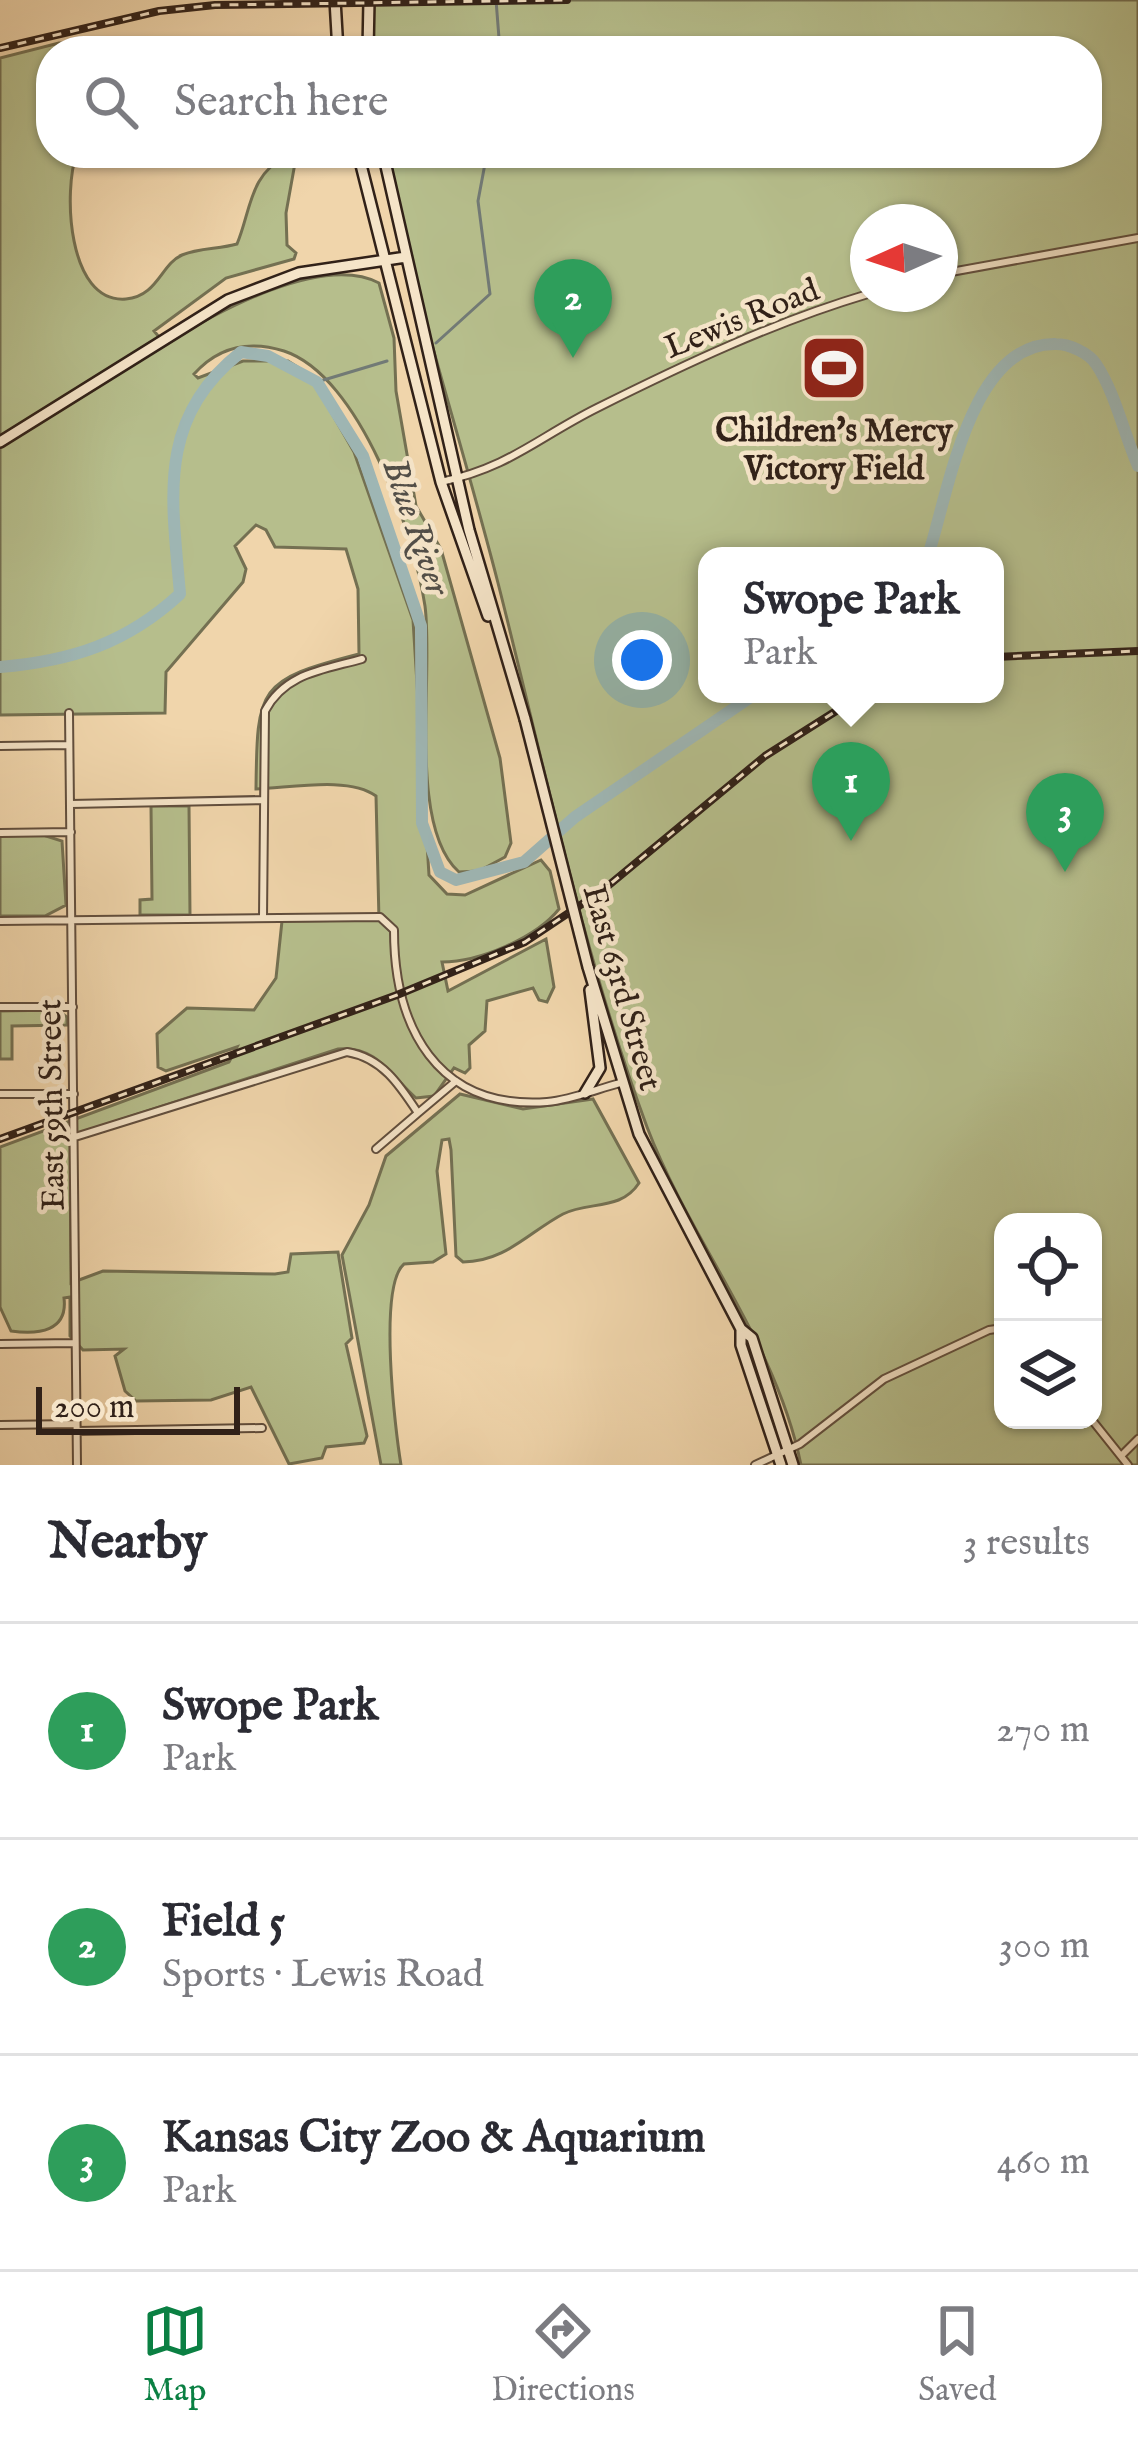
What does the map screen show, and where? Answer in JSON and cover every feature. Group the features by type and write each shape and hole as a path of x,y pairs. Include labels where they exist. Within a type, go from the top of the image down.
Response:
{"main road":[{"path":"335,0 337,36"},
{"path":"368,36 369,0"},
{"name":"East 63rd Street","path":"362,168 441,482 480,600 502,642"},
{"name":"East 63rd Street","path":"386,168 460,478 620,1083 639,1134 741,1329 741,1346 783,1456 793,1465"},
{"path":"0,442 227,300 299,273 406,256"},
{"path":"585,1093 600,1068 588,967"}],"street":[{"path":"958,271 1138,238"},
{"name":"Lewis Road","path":"441,482 500,467 591,411 722,348 850,301"},
{"path":"263,918 261,727 272,697 297,676 362,659"},
{"name":"East 59th Street","path":"69,713 77,1465"},
{"path":"0,746 70,745"},
{"path":"71,804 262,800"},
{"path":"0,833 71,832"},
{"path":"0,921 387,919 394,930 394,973 403,1013 430,1057 456,1081 524,1102 620,1083"},
{"path":"0,1007 73,1007"},
{"path":"75,1137 346,1052 366,1055 384,1068 418,1113"},
{"path":"376,1149 456,1081"},
{"path":"0,1094 74,1094"},
{"path":"755,1465 783,1456 884,1379 994,1331"},
{"path":"0,1344 76,1343"},
{"path":"0,1425 262,1428"},
{"path":"1099,1429 1128,1465"},
{"path":"1121,1456 1138,1439"}],"green space":[{"path":"1138,0 1138,1465 801,1465 773,1376 665,1170 624,1061 583,926 498,583 387,168 1102,168 1102,36 369,36 368,4"},
{"path":"36,49 36,168 73,168 70,192 74,241 91,283 106,296 137,297 182,255 237,244 265,173 271,168 294,168 286,213 287,245 296,253 294,259 226,278 154,331 165,344 240,303 299,281 355,276 379,283 394,338 396,391 416,506 441,549 500,758 511,843 505,857 479,871 459,872 443,850 433,821 426,747 425,606 396,500 359,423 337,391 311,366 284,351 235,348 214,357 194,374 198,378 243,361 288,361 310,375 354,452 413,620 429,875 447,894 465,895 541,860 550,871 559,909 536,930 506,946 473,958 442,962 448,991 546,939 554,987 547,1002 539,1000 533,988 487,1001 485,1031 469,1045 470,1068 465,1073 454,1068 434,1096 416,1098 373,1057 338,1049 70,1136 71,1283 103,1271 275,1274 288,1272 291,1254 338,1252 352,1338 346,1344 367,1436 364,1443 326,1447 322,1458 289,1464 251,1387 211,1400 136,1401 125,1391 115,1356 124,1349 83,1350 70,1336 70,1297 64,1298 56,1324 41,1331 11,1331 0,1307 0,1147 229,1062 237,1047 166,1071 158,1067 157,1034 187,1008 254,1010 276,978 282,921 379,920 376,796 335,785 256,789 258,729 270,693 300,672 359,654 358,589 346,549 275,547 266,530 256,525 235,546 246,569 243,582 166,672 165,713 0,715 0,58"},
{"path":"151,806 189,806 190,915 140,915 140,900 152,899"},
{"path":"43,835 62,841 66,905 45,916 0,916 0,836"},
{"path":"57,1010 67,1017 67,1025 12,1026 12,1059 0,1059 0,1011"},
{"path":"460,1094 523,1109 593,1099 639,1183 614,1202 563,1214 504,1252 463,1262 456,1256 451,1150 449,1139 442,1140 437,1171 446,1254 433,1262 404,1264 396,1277 390,1359 401,1465 381,1465 342,1255 369,1205 386,1156"}],"waterway":[{"path":"496,0 499,36"},
{"path":"436,343 490,294 478,201 484,168"},
{"path":"931,547 955,460 983,393 1003,367 1027,350 1061,344 1093,360 1109,387 1138,466"},
{"name":"Blue River","path":"0,667 97,647 140,625 180,594 173,493 182,433 194,405 241,352 268,356 317,382 363,456 421,626 422,823 440,872 456,880 524,862 575,817 742,703"},
{"path":"317,382 387,361"}],"railway":[{"path":"52,36 159,11 215,5 567,0"},
{"path":"0,48 36,40"},
{"path":"1004,657 1138,651"},
{"path":"0,1139 397,995 525,942 603,890 765,756 849,703"}],"place":[{"name":"Field 5","path":"573,358"},
{"name":"Children's Mercy Victory Field","path":"834,368"},
{"name":"Swope Park","path":"851,841"},
{"name":"Kansas City Zoo & Aquarium","path":"1065,872"}]}
